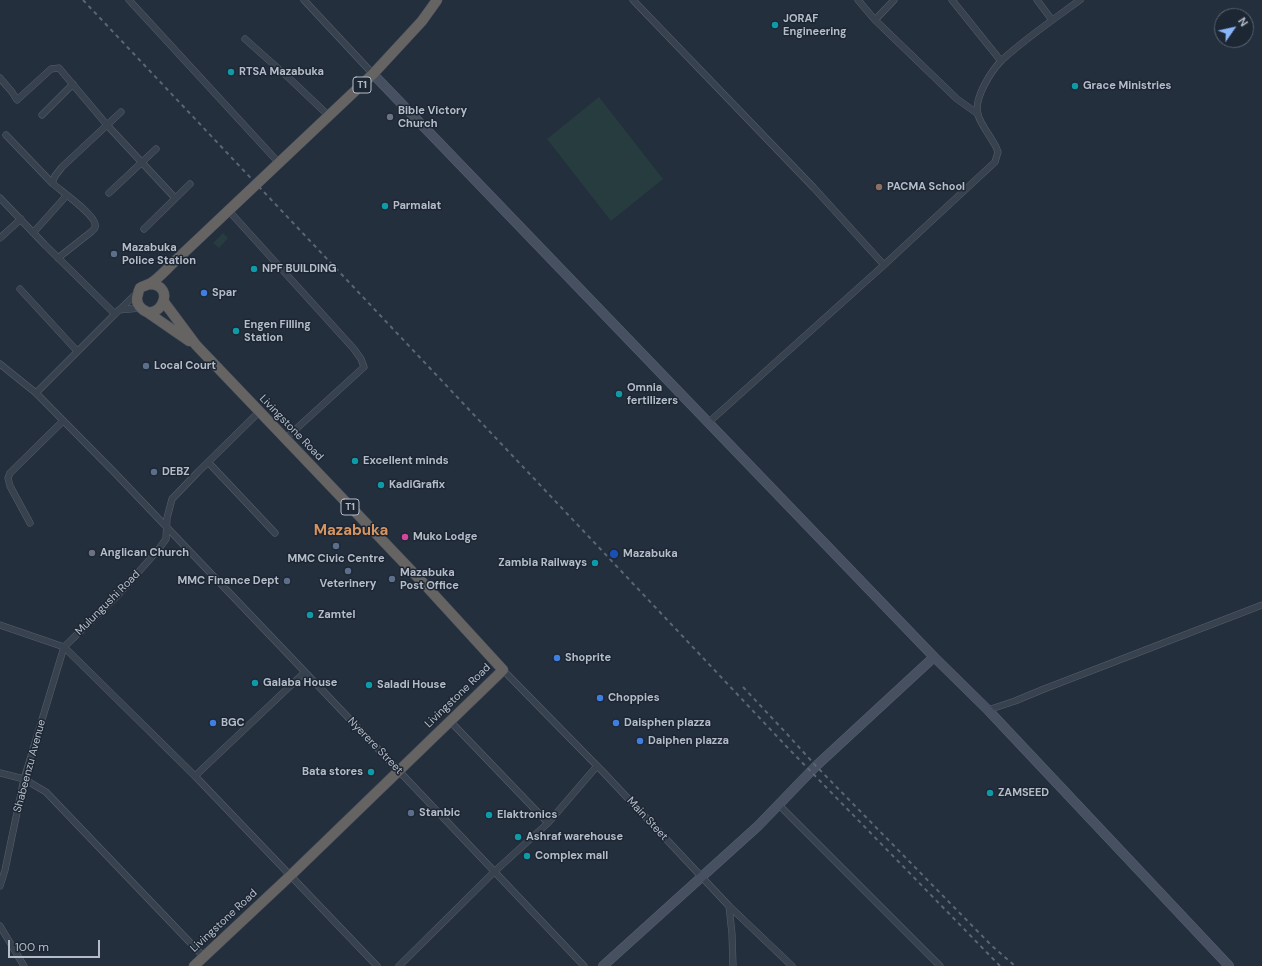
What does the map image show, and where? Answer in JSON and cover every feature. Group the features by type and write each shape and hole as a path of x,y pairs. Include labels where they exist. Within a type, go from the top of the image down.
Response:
{"highway":[{"name":"T1","path":"138,293 142,287 149,284 229,211 373,74 422,21 438,0"},
{"name":"T1","path":"161,289 174,262"},
{"path":"149,284 158,286 161,289"},
{"name":"Livingstone Road","path":"161,289 164,295 164,302 196,345 503,670 290,876 194,966"},
{"path":"138,293 138,303 142,309 148,312 153,312 162,306 164,302"},
{"name":"Livingstone Road","path":"142,309 196,345"}],"main road":[{"path":"373,74 934,657 988,710 1229,966"},
{"path":"603,966 758,826 816,766 934,657"}],"street":[{"path":"129,0 279,163"},
{"path":"304,0 373,74"},
{"path":"633,0 814,188 884,264"},
{"path":"858,0 875,20 957,99 978,114"},
{"path":"875,20 894,0"},
{"path":"952,0 1001,61"},
{"path":"1037,0 1052,20"},
{"path":"708,423 995,162 998,152 978,114 977,103 981,92 1001,61 1052,20 1080,0"},
{"path":"246,39 329,116"},
{"path":"0,78 10,88 17,100 51,69 59,68 107,125 175,198"},
{"path":"42,115 73,84"},
{"path":"52,183 62,167 121,112"},
{"path":"6,135 52,183 88,213 95,222 95,228 91,232 58,258"},
{"path":"109,193 141,161 156,149"},
{"path":"144,229 190,184"},
{"path":"33,233 67,195"},
{"path":"0,198 58,258 117,312 142,309"},
{"path":"229,211 354,349 361,359 364,367 285,439"},
{"path":"0,238 21,219"},
{"path":"20,289 77,351"},
{"path":"36,393 77,351 138,293"},
{"name":"Nyerere Street","path":"0,364 36,393 166,527 584,966"},
{"name":"Mulungushi Road","path":"64,647 118,595 158,550 166,539 166,527 172,499 259,412"},
{"path":"30,523 10,486 8,478 10,473 63,421"},
{"path":"208,462 275,533"},
{"path":"988,710 1015,701 1262,605"},
{"path":"0,625 64,647 195,776 377,966"},
{"name":"Shabeenzu Avenue","path":"0,886 5,870 24,779 64,647"},
{"name":"Main Steet","path":"503,670 597,766 729,906 792,966"},
{"path":"195,776 305,672"},
{"path":"450,720 548,823"},
{"path":"399,966 494,872 548,823 597,766"},
{"path":"0,773 24,779 46,792 203,956"},
{"path":"779,805 940,966"},
{"path":"729,906 733,966"},
{"path":"0,926 24,966"}],"green space":[{"path":"599,97 663,179 611,221 547,139"},
{"path":"223,233 228,238 219,248 213,243"}],"railway":[{"path":"83,0 787,747 1000,966"},
{"path":"743,687 816,766 991,945 1015,966"}],"place":[{"name":"JORAF Engineering","path":"775,25"},
{"name":"RTSA Mazabuka","path":"231,72"},
{"name":"Grace Ministries","path":"1075,86"},
{"name":"Bible Victory Church","path":"390,117"},
{"name":"PACMA School","path":"879,187"},
{"name":"Parmalat","path":"385,206"},
{"name":"Mazabuka Police Station","path":"114,254"},
{"name":"NPF BUILDING","path":"254,269"},
{"name":"Spar","path":"204,293"},
{"name":"Engen Filling Station","path":"236,331"},
{"name":"Local Court","path":"146,366"},
{"name":"Omnia fertilizers","path":"619,394"},
{"name":"Excellent minds","path":"355,461"},
{"name":"DEBZ","path":"154,472"},
{"name":"KadiGrafix","path":"381,485"},
{"name":"Muko Lodge","path":"405,537"},
{"name":"MMC Civic Centre","path":"336,546"},
{"name":"Anglican Church","path":"92,553"},
{"name":"Mazabuka","path":"614,554"},
{"name":"Zambia Railways","path":"595,563"},
{"name":"Veterinery","path":"348,571"},
{"name":"Mazabuka Post Office","path":"392,579"},
{"name":"MMC Finance Dept","path":"287,581"},
{"name":"Zamtel","path":"310,615"},
{"name":"Shoprite","path":"557,658"},
{"name":"Galaba House","path":"255,683"},
{"name":"Saladi House","path":"369,685"},
{"name":"Choppies","path":"600,698"},
{"name":"BGC","path":"213,723"},
{"name":"Daisphen plazza","path":"616,723"},
{"name":"Daiphen plazza","path":"640,741"},
{"name":"Bata stores","path":"371,772"},
{"name":"ZAMSEED","path":"990,793"},
{"name":"Stanbic","path":"411,813"},
{"name":"Elaktronics","path":"489,815"},
{"name":"Ashraf warehouse","path":"518,837"},
{"name":"Complex mall","path":"527,856"}],"district":[{"name":"Mazabuka","path":"351,531"}]}
